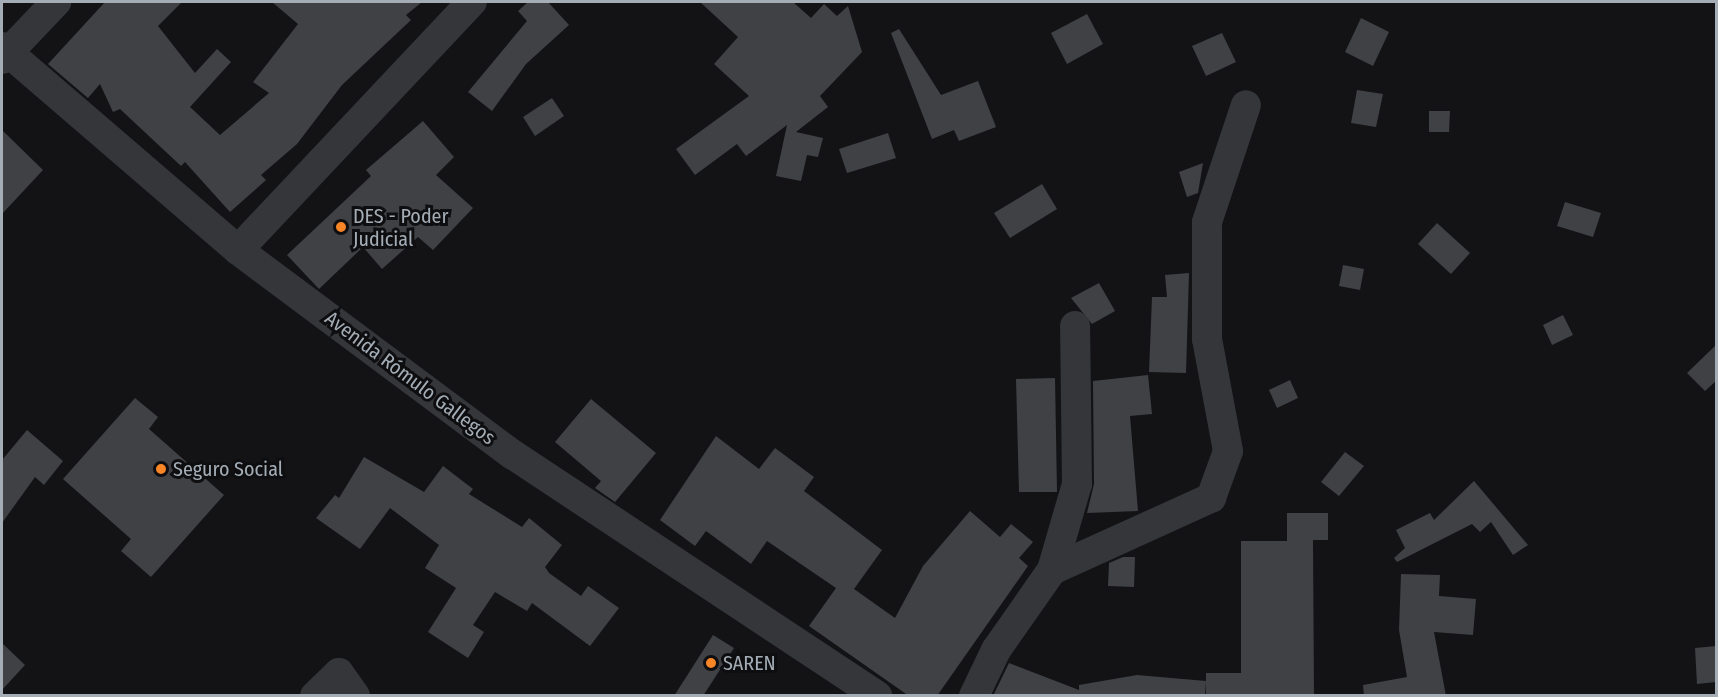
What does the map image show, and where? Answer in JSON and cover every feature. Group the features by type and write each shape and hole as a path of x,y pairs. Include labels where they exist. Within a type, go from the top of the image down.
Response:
{"street":[{"path":"4,53 56,2"},
{"path":"238,250 472,2"},
{"name":"Avenida Rómulo Gallegos","path":"4,53 238,250 512,454 851,685 877,696"},
{"path":"1052,570 1211,498 1228,451 1207,339 1207,222 1246,105"},
{"path":"974,696 996,650 1052,570 1077,484 1075,326"},
{"path":"315,696 339,673 355,696"}],"building":[{"path":"105,2 182,2 158,26 195,73 217,49 231,62 190,107 220,135 269,93 253,82 298,24 272,2 422,2 406,15 411,20 342,85 297,144 261,175 266,180 230,212 185,162 181,166 120,109 113,112 100,84 88,98 48,64"},
{"path":"528,2 548,2 569,25 526,64 492,111 468,92 527,21 518,11"},
{"path":"700,2 793,2 811,18 824,4 837,16 848,6 862,52 820,96 828,107 796,132 823,138 818,157 807,155 801,181 776,176 787,125 746,156 737,144 695,175 676,149 749,96 714,64 738,37"},
{"path":"1087,14 1103,44 1067,64 1051,33"},
{"path":"1361,18 1389,32 1373,66 1345,52"},
{"path":"899,29 941,95 978,81 996,127 959,141 954,130 932,139 891,33"},
{"path":"1222,33 1236,62 1206,76 1192,46"},
{"path":"1357,90 1383,94 1376,127 1351,123"},
{"path":"552,98 564,116 535,136 523,117"},
{"path":"1429,111 1450,111 1449,132 1429,132"},
{"path":"423,121 454,157 436,175 473,208 433,250 418,237 382,269 363,247 319,289 287,255 371,176 366,170"},
{"path":"2,130 43,170 2,214"},
{"path":"888,133 896,158 847,173 839,149"},
{"path":"1203,163 1198,193 1187,197 1179,172"},
{"path":"1042,184 1057,209 1010,238 994,213"},
{"path":"1565,202 1601,213 1593,237 1557,226"},
{"path":"1437,223 1470,253 1451,274 1418,244"},
{"path":"1343,265 1364,269 1360,290 1339,286"},
{"path":"1189,273 1186,373 1149,372 1152,297 1167,297 1165,275"},
{"path":"1099,283 1115,311 1092,324 1071,298"},
{"path":"1563,315 1573,335 1552,345 1543,325"},
{"path":"1716,345 1716,381 1705,391 1687,373"},
{"path":"1148,375 1152,414 1130,416 1138,511 1087,513 1094,484 1093,381"},
{"path":"1055,378 1057,492 1019,492 1016,379"},
{"path":"1290,380 1298,398 1277,408 1269,390"},
{"path":"135,398 158,417 149,429 224,495 151,577 121,551 131,539 63,479"},
{"path":"591,399 656,453 615,502 595,488 601,481 555,442"},
{"path":"27,430 63,461 44,485 35,477 2,523 2,460"},
{"path":"716,436 759,469 775,448 814,477 804,491 882,550 854,589 895,618 923,566 970,511 1000,537 1011,524 1033,542 1019,558 1028,566 937,696 909,696 809,626 836,588 767,541 751,564 706,531 695,546 660,520"},
{"path":"1345,452 1364,466 1339,496 1321,482"},
{"path":"364,457 424,492 443,466 473,489 469,494 522,527 529,518 562,545 545,567 549,573 581,596 588,586 619,608 590,646 532,603 527,611 495,592 473,625 484,632 468,658 428,632 456,588 425,568 439,545 390,508 360,549 316,518 335,495 339,498"},
{"path":"1474,481 1528,545 1513,555 1491,522 1480,532 1472,524 1397,562 1394,558 1405,548 1396,530 1430,513 1434,520"},
{"path":"1287,513 1328,513 1328,540 1313,540 1314,696 1206,696 1206,673 1241,673 1241,541 1287,541"},
{"path":"1123,557 1135,557 1134,587 1108,586 1109,563"},
{"path":"1401,574 1440,575 1439,596 1476,599 1473,635 1434,632 1446,696 1364,696 1363,685 1407,677 1399,630"},
{"path":"713,635 734,648 703,696 674,696"},
{"path":"2,643 25,665 2,690"},
{"path":"1716,646 1716,682 1697,684 1695,648"},
{"path":"1009,663 1079,690 1079,685 1137,675 1206,681 1205,696 993,696"}],"place":[{"name":"DES - Poder Judicial","path":"341,227"},
{"name":"Seguro Social","path":"161,469"},
{"name":"SAREN","path":"711,663"}]}
